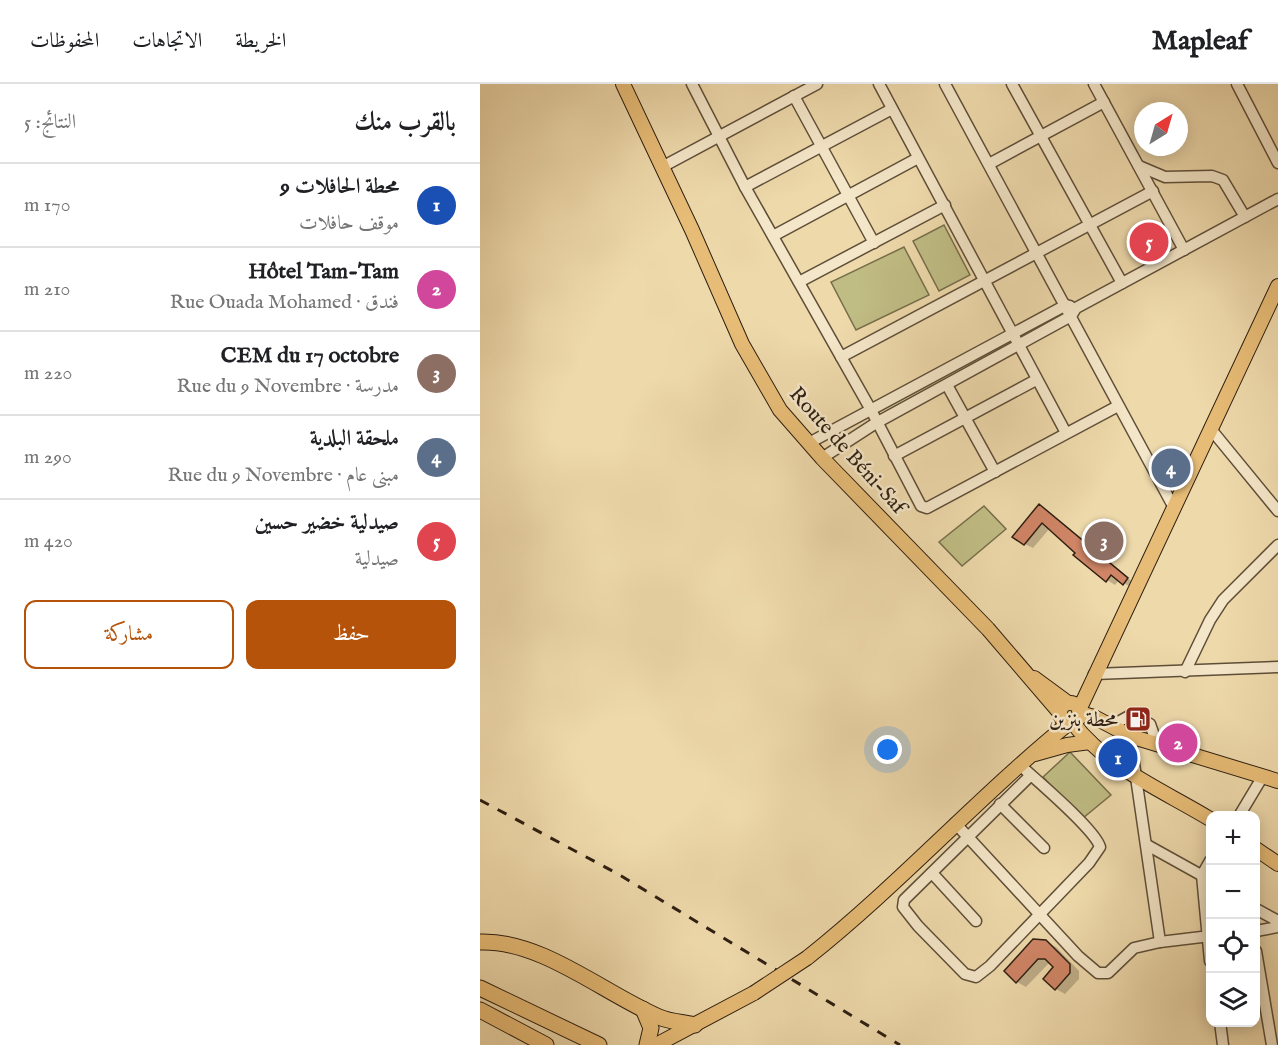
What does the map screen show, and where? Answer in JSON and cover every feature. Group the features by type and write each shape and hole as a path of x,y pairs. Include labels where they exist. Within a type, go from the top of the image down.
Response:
{"highway":[{"path":"480,942 519,946 663,1018 695,1025"},
{"path":"480,988 599,1045"},
{"path":"643,1009 651,1028 647,1045"},
{"path":"480,1010 546,1045"}],"main road":[{"name":"Route de Béni-Saf","path":"623,84 753,367 780,410 822,458 988,629 1027,674 1051,688 1070,713"},
{"name":"Route de Béni-Saf","path":"634,84 660,161"},
{"path":"656,1045 754,993 807,958 881,895 955,823 1051,738 1091,679 1278,286"},
{"path":"1070,713 1111,726 1130,736 1278,781"},
{"path":"1070,713 1090,742 1136,775 1206,817"},
{"path":"1025,760 1067,745 1090,742"},
{"path":"1260,852 1278,864"}],"street":[{"path":"692,84 745,187 871,410 917,502 927,508 1118,406"},
{"path":"660,161 720,137 794,96 805,87 817,84"},
{"path":"879,84 1066,433"},
{"path":"1012,84 1122,283"},
{"path":"1094,84 1184,250"},
{"path":"1237,84 1278,163"},
{"path":"949,85 1035,253 1071,310 1118,406 1173,506"},
{"path":"794,96 874,243"},
{"path":"989,164 1104,102"},
{"path":"745,187 892,109"},
{"path":"773,236 918,158"},
{"path":"1138,166 1165,177 1212,176 1223,180 1245,217"},
{"path":"841,357 1153,191"},
{"path":"809,443 1013,333 1071,310 1278,199"},
{"path":"799,282 945,205"},
{"path":"822,458 876,423 1020,346 1071,310"},
{"path":"894,456 1036,380"},
{"path":"947,385 995,472"},
{"path":"1210,428 1278,511"},
{"path":"1185,672 1210,620 1223,600 1278,546"},
{"path":"1091,679 1278,667"},
{"path":"1111,726 1129,716 1140,720 1150,724 1157,744"},
{"path":"1130,736 1160,942"},
{"path":"1025,760 1031,775 1092,834 1100,847 1098,854 984,972 971,977 933,941 903,907 904,900 1031,775"},
{"path":"1242,811 1263,776"},
{"path":"1000,804 1044,848"},
{"path":"955,823 1078,956 1098,973 1108,973 1134,948 1206,936"},
{"path":"1146,845 1206,878"},
{"path":"932,873 976,921"},
{"path":"1260,911 1278,921"},
{"path":"1260,930 1278,927"},
{"path":"1260,973 1272,1045"},
{"path":"1221,1027 1223,1045"}],"shaded area":[{"path":"944,225 970,275 939,291 913,241"},
{"path":"904,247 929,295 856,330 831,282"},
{"path":"984,506 1006,529 962,566 939,542"},
{"path":"1070,752 1111,795 1083,818 1043,777"}],"building":[{"path":"1039,504 1128,578 1123,585 1111,575 1106,582 1073,555 1075,553 1042,523 1024,545 1012,537"},
{"path":"1033,939 1046,940 1070,964 1070,973 1055,990 1043,979 1053,967 1045,959 1038,959 1016,983 1004,971"}],"railway":[{"path":"480,800 618,874 900,1045"}],"place":[{"name":"صيدلية خضير حسين","path":"1149,242"},
{"name":"ملحقة البلدية","path":"1171,468"},
{"name":"CEM du 17 octobre","path":"1104,541"},
{"name":"محطة بنزين","path":"1138,719"},
{"name":"Hôtel Tam-Tam","path":"1178,743"},
{"name":"محطة الحافلات 9","path":"1118,758"}]}
